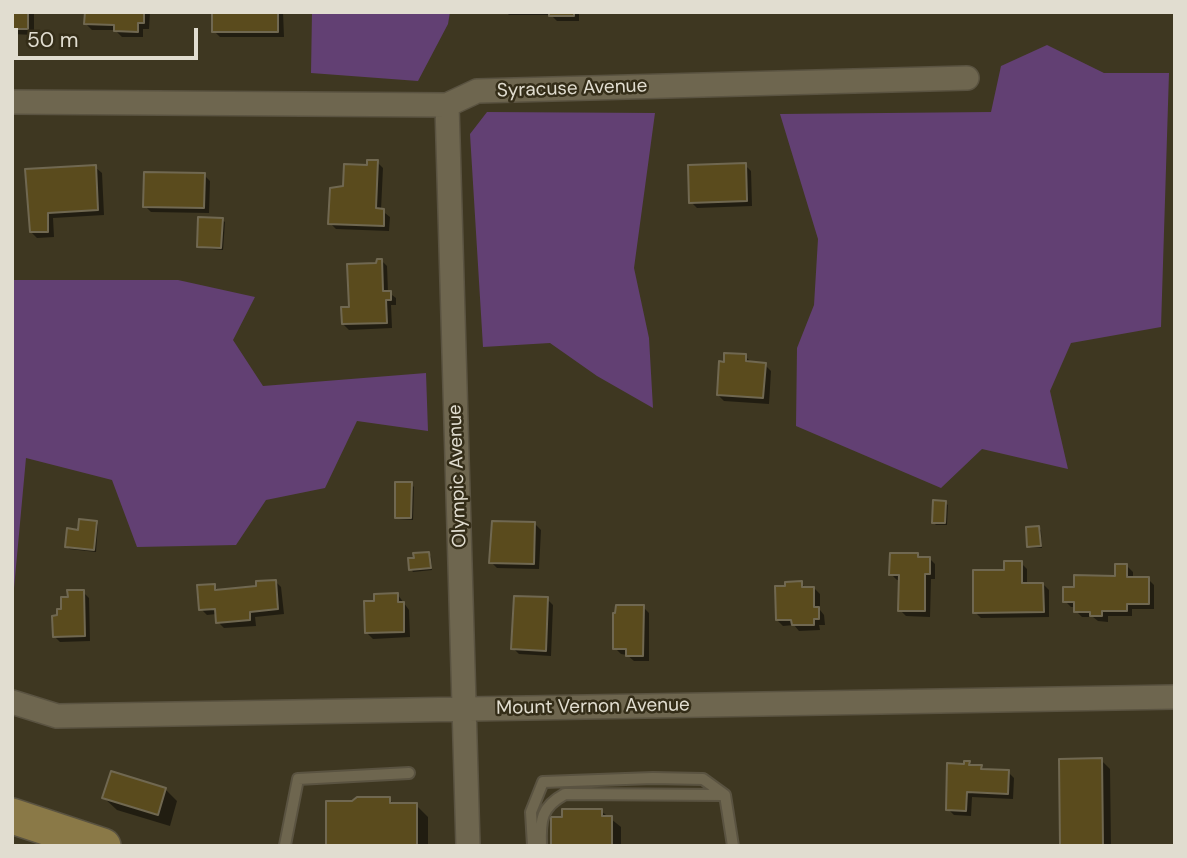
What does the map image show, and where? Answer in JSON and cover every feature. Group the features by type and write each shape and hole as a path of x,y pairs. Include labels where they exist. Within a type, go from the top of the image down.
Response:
{"main road":[{"path":"12,816 103,846"}],"street":[{"name":"Syracuse Avenue","path":"12,102 447,105 477,91 967,78"},
{"name":"Olympic Avenue","path":"447,105 468,846"},
{"name":"Mount Vernon Avenue","path":"12,702 57,716 1175,697"}],"lane":[{"path":"286,845 298,779 409,773"},
{"path":"533,846 531,812 543,782 653,778 703,779 725,795 733,846"},
{"path":"541,846 540,823 544,813 552,801 565,794 725,795"}],"shaded area":[{"path":"312,12 450,12 448,24 418,81 311,73"},
{"path":"1047,45 1104,73 1169,73 1161,327 1071,343 1050,391 1068,469 982,449 941,488 796,426 797,348 814,305 818,239 780,114 991,112 1001,66"},
{"path":"487,112 655,113 634,268 649,338 653,408 597,376 550,343 483,347 470,134"},
{"path":"12,280 178,280 255,297 233,340 263,386 426,373 428,431 357,421 325,488 266,500 236,545 137,547 112,480 26,458 12,610"}],"building":[{"path":"12,12 28,12 28,29 12,29"},
{"path":"85,12 144,12 144,23 138,23 138,32 114,31 114,25 84,24"},
{"path":"212,12 278,12 278,32 212,32"},
{"path":"549,12 574,12 574,16 549,16"},
{"path":"367,160 378,160 376,208 384,209 384,226 328,224 330,188 343,186 344,164 367,165"},
{"path":"746,163 747,201 689,203 688,165"},
{"path":"96,165 98,210 48,213 48,232 30,232 25,169"},
{"path":"144,172 205,173 204,208 143,207"},
{"path":"198,217 223,218 221,248 197,247"},
{"path":"377,259 382,259 383,291 391,291 391,300 386,300 387,323 342,324 341,307 349,307 347,264 376,263"},
{"path":"724,353 746,354 746,361 766,363 763,398 717,395 719,361 724,362"},
{"path":"395,482 412,482 411,518 395,518"},
{"path":"933,500 946,501 945,523 932,523"},
{"path":"79,519 97,521 94,550 65,547 67,528 78,530"},
{"path":"492,521 535,522 534,564 489,563"},
{"path":"1039,526 1041,546 1027,547 1026,527"},
{"path":"429,552 431,568 409,570 408,558 414,558 413,553"},
{"path":"890,553 918,553 918,557 930,557 930,574 925,574 925,611 898,611 899,575 889,575"},
{"path":"1004,561 1022,561 1022,583 1043,583 1044,612 973,613 973,570 1004,570"},
{"path":"1115,564 1127,564 1127,577 1149,577 1149,604 1127,604 1127,611 1102,611 1102,616 1090,616 1090,612 1074,612 1074,602 1063,602 1063,587 1074,587 1074,575 1115,576"},
{"path":"276,580 278,609 250,612 250,620 216,623 215,609 199,610 197,585 215,584 215,590 256,586 256,581"},
{"path":"802,581 802,587 814,587 814,607 819,607 819,619 814,619 814,625 792,625 791,620 776,620 775,586 785,586 785,582"},
{"path":"67,590 84,590 85,636 53,637 52,616 57,615 57,609 61,609 61,597 68,597"},
{"path":"398,593 398,602 404,602 404,632 365,633 364,601 374,601 374,594"},
{"path":"514,596 548,597 546,651 511,649"},
{"path":"616,605 644,605 643,656 626,656 626,649 613,649 613,613"},
{"path":"1102,758 1103,846 1060,846 1059,759"},
{"path":"964,761 970,761 969,765 982,765 981,769 1009,770 1008,794 967,792 966,811 946,810 947,763 964,764"},
{"path":"111,771 166,788 158,815 102,798"},
{"path":"357,797 390,797 390,803 417,803 417,846 326,846 326,801 352,801"},
{"path":"562,809 602,809 602,816 612,816 612,846 551,846 551,817 562,817"}]}
